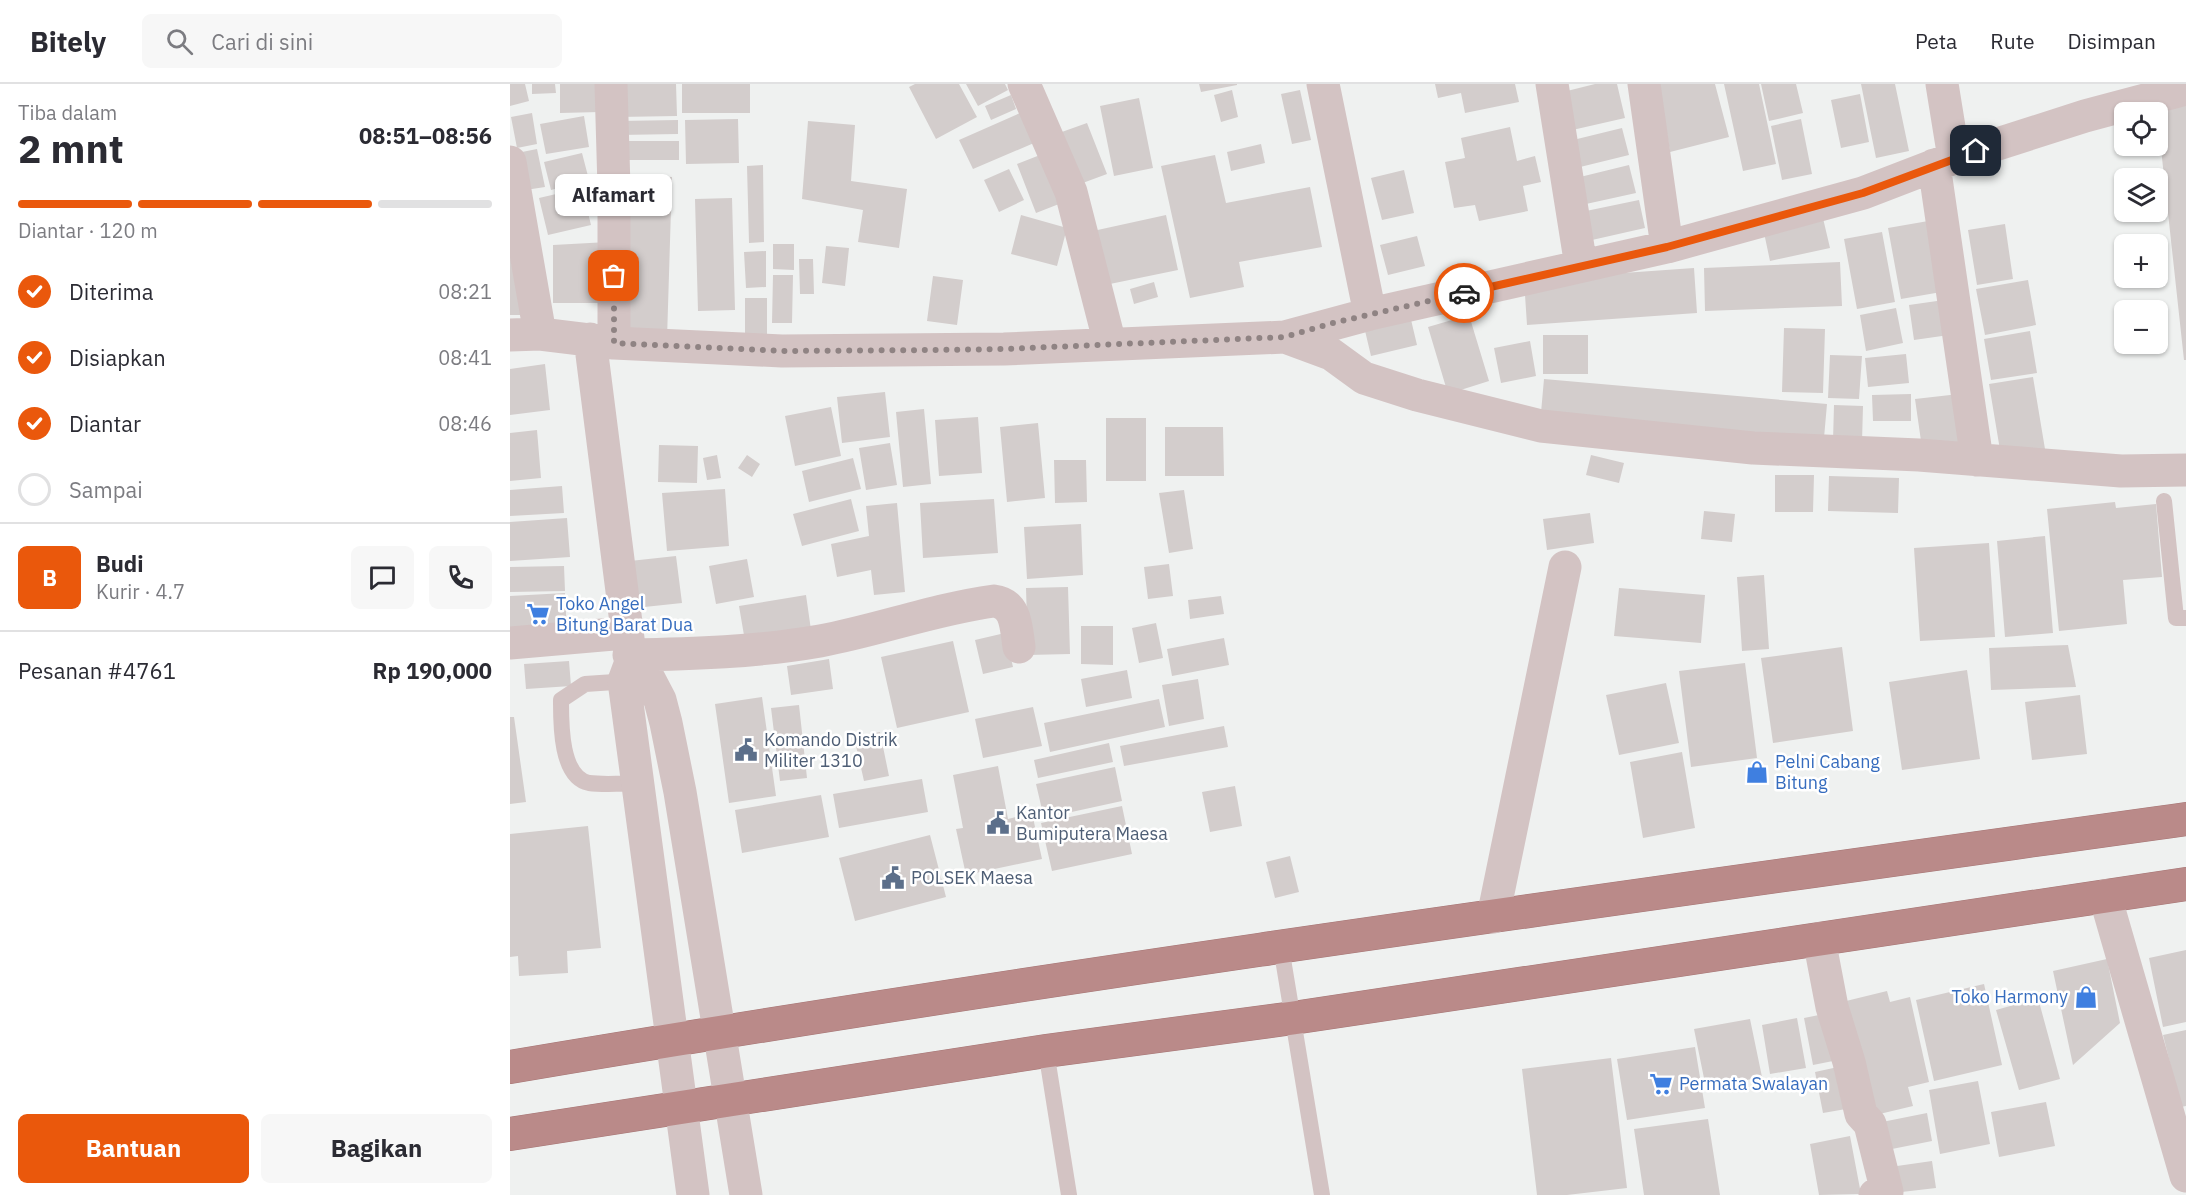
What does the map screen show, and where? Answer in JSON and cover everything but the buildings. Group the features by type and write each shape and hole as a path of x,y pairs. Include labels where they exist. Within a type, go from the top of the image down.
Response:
{"highway":[{"path":"510,1067 719,1032 1281,947 2186,819"},
{"path":"510,1134 1046,1051 1293,1018 2186,884"}],"street":[{"path":"611,84 614,188 602,341 632,662 636,784 651,874 693,1195"},
{"path":"1323,84 1370,314"},
{"path":"1552,84 1581,266"},
{"path":"1644,84 1667,247"},
{"path":"1942,84 1944,161 1977,460"},
{"path":"1031,86 1071,192 1110,344"},
{"path":"510,162 525,335 782,351 1004,349 1285,337 1370,314 1667,247 1863,193 1944,161 2085,116 2186,88"},
{"path":"1285,337 1331,354 1364,378 1417,395 1541,426 1753,448 1919,454 2121,471 2186,470"},
{"path":"1494,917 1564,567"},
{"path":"510,643 632,662 779,647 822,640 994,601 1006,604 1012,610 1019,647"},
{"path":"632,662 660,700 666,723 680,792 746,1195"},
{"path":"651,874 692,867"},
{"path":"2105,896 2186,1176"},
{"path":"1819,939 1832,1006 1849,1062 1861,1114 1870,1124 1887,1192 1875,1195"}],"lane":[{"path":"2164,501 2176,618 2186,618"},
{"path":"632,662 585,684 561,700 562,739 571,769 587,782 636,784"},
{"path":"1281,947 1322,1195"},
{"path":"1046,1051 1069,1195"}],"way so far":[{"path":"614,276 614,343 782,351 1004,349 1285,337 1333,323 1464,293"}],"place":[{"name":"Alfamart","path":"614,276"},
{"name":"Toko Angel Bitung Barat Dua","path":"538,614"},
{"name":"Komando Distrik Militer 1310","path":"746,750"},
{"name":"Pelni Cabang Bitung","path":"1757,772"},
{"name":"Kantor Bumiputera Maesa","path":"998,823"},
{"name":"POLSEK Maesa","path":"893,878"},
{"name":"Toko Harmony","path":"2086,997"},
{"name":"Permata Swalayan","path":"1661,1084"}],"route":[{"path":"1464,293 1667,247 1863,193 1976,151"}]}
